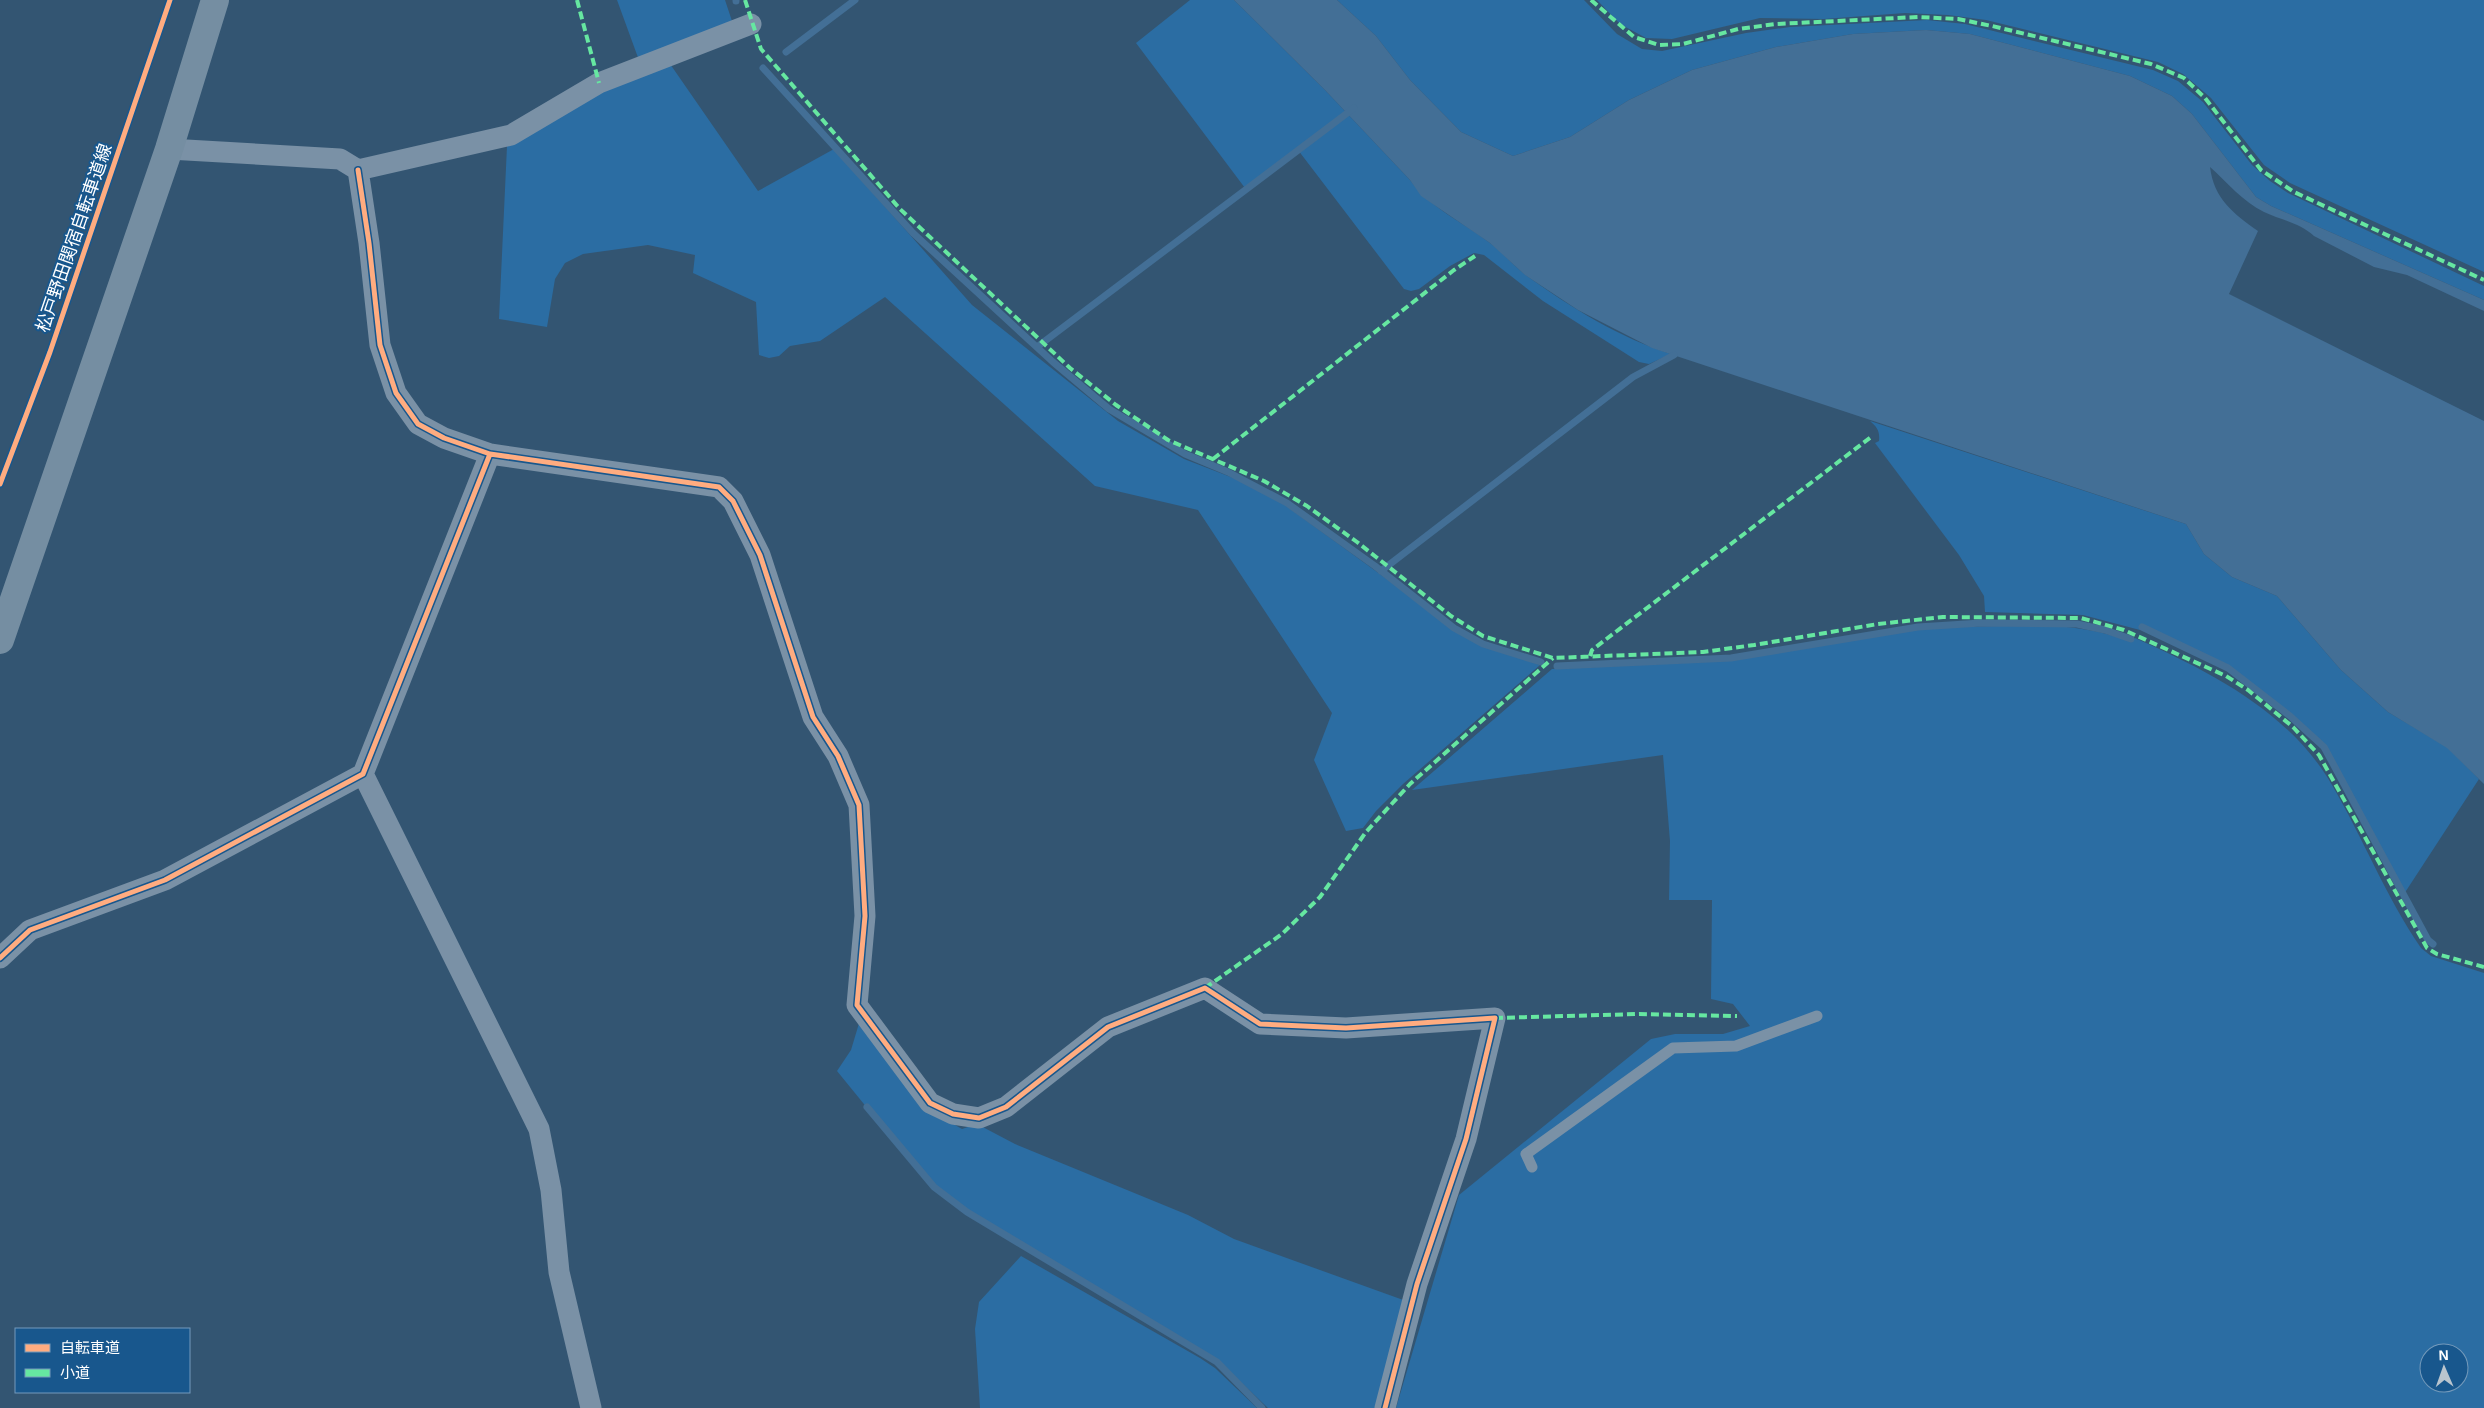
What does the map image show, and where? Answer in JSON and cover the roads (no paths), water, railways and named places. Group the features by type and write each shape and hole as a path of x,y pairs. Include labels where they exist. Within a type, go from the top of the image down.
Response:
{"street":[{"path":"0,640 169,149 215,0"},
{"path":"169,149 340,159 358,170 511,136 599,83 752,24"},
{"path":"358,170 369,243 380,345 396,393 418,424 444,438 490,454 719,487 733,501 760,555 813,717 838,756 859,805 865,916 857,1005 930,1103 952,1114 979,1118 1006,1107 1108,1027 1205,988 1260,1024 1346,1028 1495,1018 1466,1139 1417,1284 1385,1408"},
{"path":"0,958 30,930 165,880 363,774 490,454"},
{"path":"363,774 539,1129 552,1190 559,1272 592,1408"}],"lane":[{"path":"1532,1167 1526,1154 1673,1048 1736,1046 1817,1016"}],"waterway":[{"path":"786,52 855,0"},
{"path":"763,68 913,233 1053,362 1109,409 1185,454 1228,472 1287,503 1375,566 1454,628 1483,644 1541,662"},
{"path":"1037,347 1354,108"},
{"path":"1381,571 1633,377 1674,355"},
{"path":"1557,666 1731,658 1918,627 1981,623 2077,624 2105,630 2131,639"},
{"path":"2142,627 2228,668 2290,716 2324,747 2428,940 2433,944"},
{"path":"867,1107 934,1187 967,1212 1217,1362 1262,1408"}]}
